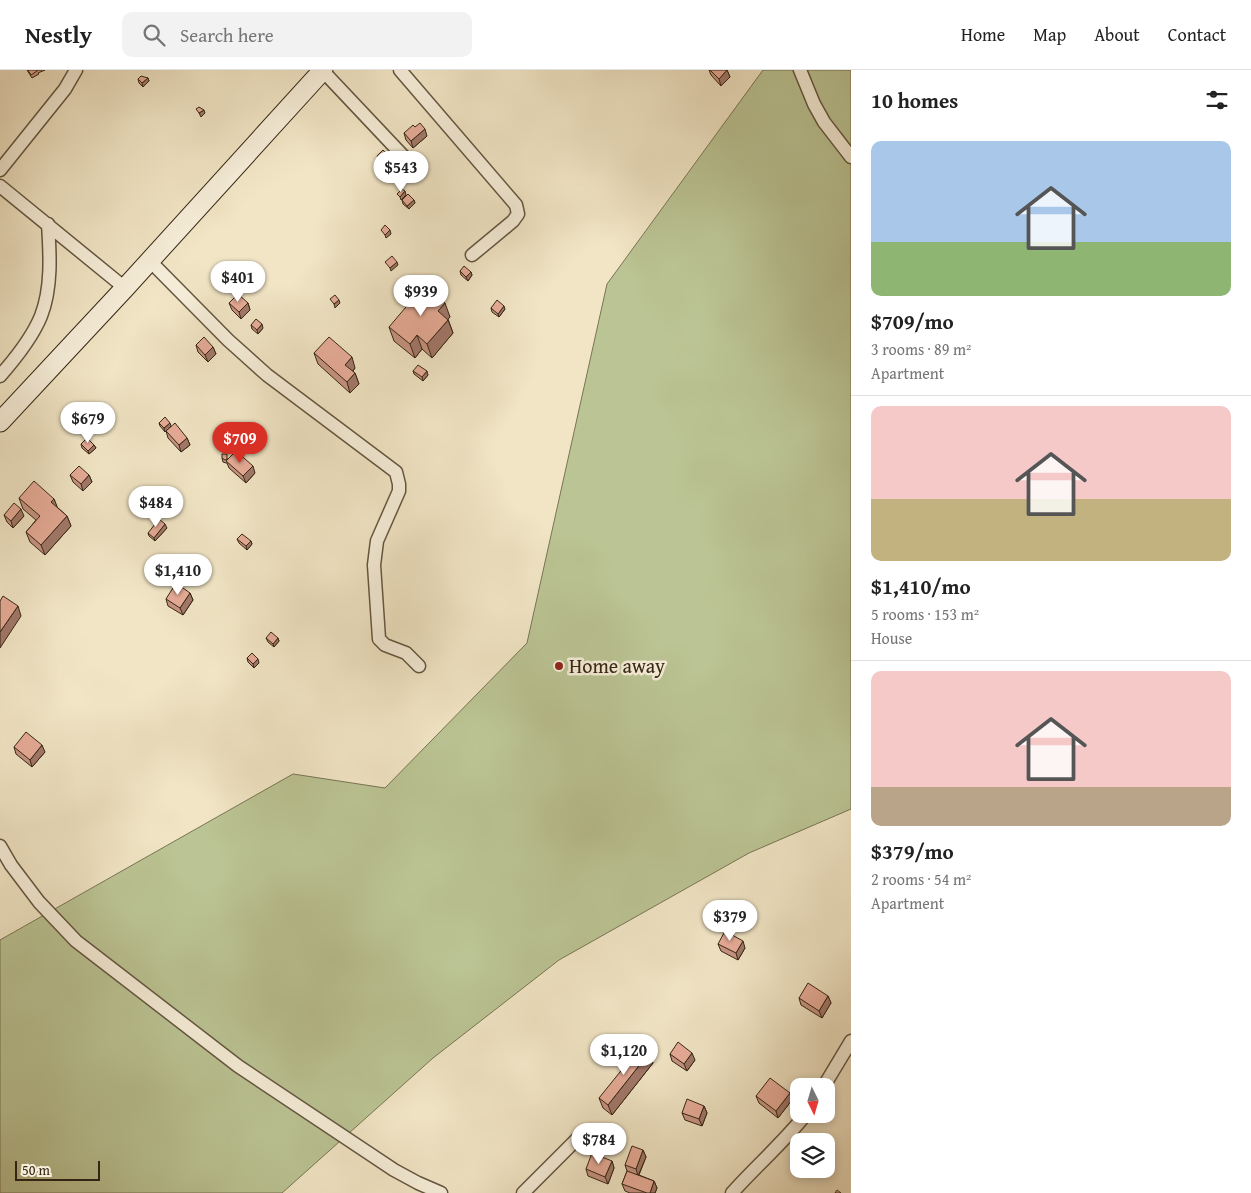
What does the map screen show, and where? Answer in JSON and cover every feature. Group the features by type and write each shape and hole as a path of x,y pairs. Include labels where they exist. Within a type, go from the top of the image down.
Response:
{"main road":[{"path":"0,422 125,288 322,70"}],"street":[{"path":"0,170 65,89 76,70"},
{"path":"322,70 406,159"},
{"path":"400,70 516,205 518,214 513,221 472,255"},
{"path":"800,70 814,104 824,122 851,157"},
{"path":"0,186 125,288"},
{"path":"0,376 12,363 41,316 49,280 48,224"},
{"path":"149,260 228,340 261,369 396,472 399,492 385,521 374,553 379,639 385,645 406,653 418,666"},
{"path":"0,846 11,865 59,925 76,941 171,1016 238,1066 394,1170 441,1193"},
{"path":"829,1078 851,1041"},
{"path":"732,1193 799,1123"},
{"path":"523,1193 580,1137"}],"green space":[{"path":"763,70 851,70 851,809 749,853 559,960 433,1058 282,1193 0,1193 0,940 293,774 385,788 527,643 607,284"}],"building":[{"path":"28,70 37,70 37,71 31,75"},
{"path":"710,70 727,70 719,79"},
{"path":"141,76 148,78 142,83 138,79"},
{"path":"199,107 204,110 199,113 196,109"},
{"path":"420,123 425,129 411,141 404,133 413,125 415,127"},
{"path":"383,150 388,155 383,161 377,156"},
{"path":"402,189 405,191 400,197 397,194"},
{"path":"408,194 414,200 407,206 402,200"},
{"path":"385,225 390,230 385,235 381,230"},
{"path":"392,256 397,262 390,268 385,262"},
{"path":"464,266 471,272 466,277 460,271"},
{"path":"428,281 437,288 432,293 445,303 438,311 448,320 427,344 417,335 410,344 389,327"},
{"path":"238,294 248,303 239,312 229,303"},
{"path":"335,295 339,300 334,304 330,299"},
{"path":"497,300 504,306 498,314 491,308"},
{"path":"256,319 262,324 257,330 251,325"},
{"path":"204,337 213,347 205,355 196,345"},
{"path":"329,337 352,357 345,365 355,373 347,382 314,353"},
{"path":"418,365 427,371 422,377 413,371"},
{"path":"165,417 170,423 164,428 159,423"},
{"path":"175,423 187,438 179,445 166,431"},
{"path":"87,438 94,445 88,451 81,444"},
{"path":"236,451 253,466 243,476 226,461"},
{"path":"222,454 227,454 227,459 222,458"},
{"path":"79,466 89,475 81,484 70,475"},
{"path":"34,481 54,499 51,502 67,516 41,545 26,532 40,516 19,498"},
{"path":"14,503 21,509 11,521 4,515"},
{"path":"159,519 165,524 154,538 148,533"},
{"path":"242,534 251,541 246,546 237,539"},
{"path":"176,583 190,593 180,608 166,599"},
{"path":"3,596 18,606 0,632 0,601"},
{"path":"271,632 278,638 273,644 266,638"},
{"path":"252,653 258,659 253,664 247,658"},
{"path":"26,732 42,745 30,760 14,747"},
{"path":"725,931 743,941 736,953 718,944"},
{"path":"808,983 828,996 819,1011 799,998"},
{"path":"678,1042 692,1053 684,1064 670,1054"},
{"path":"641,1046 649,1053 608,1105 599,1098"},
{"path":"770,1078 790,1093 776,1111 756,1096"},
{"path":"687,1099 704,1106 699,1119 682,1113"},
{"path":"632,1146 643,1150 636,1169 625,1165"},
{"path":"592,1153 612,1161 605,1177 586,1169"},
{"path":"627,1171 654,1181 650,1193 622,1184"}],"place":[{"name":"Home away","path":"559,666"}]}
